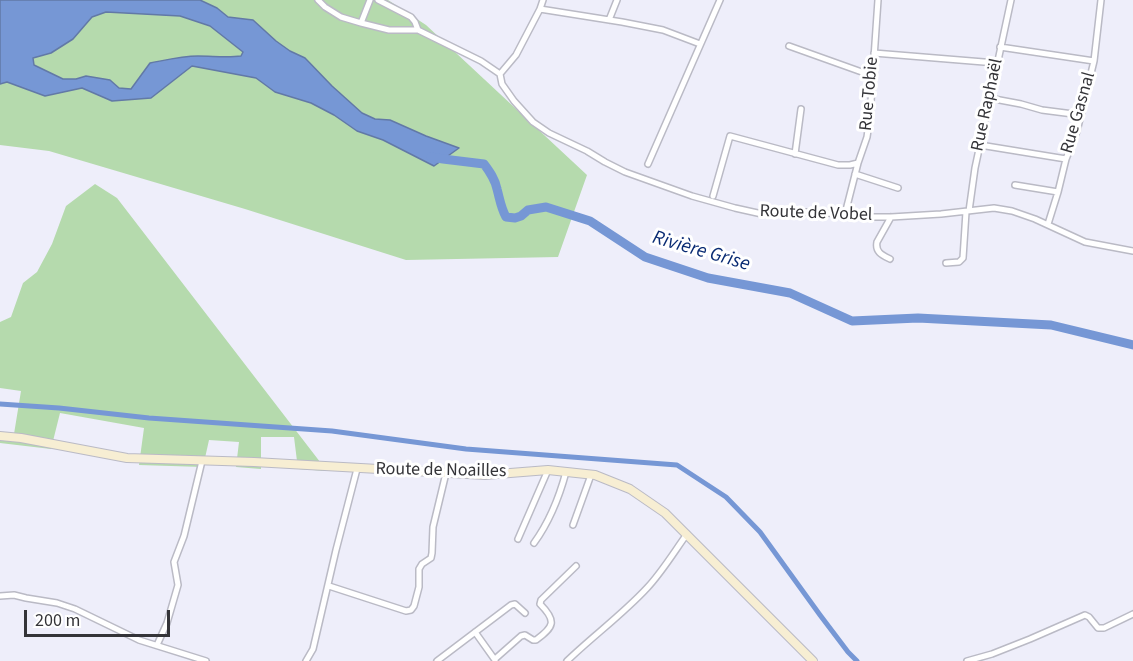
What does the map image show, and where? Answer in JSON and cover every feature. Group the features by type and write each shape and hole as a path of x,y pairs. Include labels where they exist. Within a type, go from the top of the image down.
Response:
{"street":[{"path":"318,0 326,3 341,17 389,30 418,30 481,61 500,74 516,55 543,0"},
{"path":"361,23 370,0"},
{"path":"378,0 411,17 418,30"},
{"path":"609,20 616,0"},
{"path":"648,164 720,0"},
{"name":"Rue Tobie","path":"844,214 867,137 878,0"},
{"name":"Rue Raphaël","path":"945,263 959,262 963,258 975,168 1011,0"},
{"name":"Rue Gasnal","path":"1048,224 1066,159 1077,131 1094,61 1101,0"},
{"path":"540,9 663,30 700,44"},
{"path":"789,46 873,76"},
{"path":"1000,47 1094,61"},
{"path":"874,53 996,63"},
{"name":"Route de Vobel","path":"500,74 502,84 514,101 533,122 549,133 625,171 692,196 762,214 806,213 891,217 994,208 1012,211 1048,224 1085,242 1133,250"},
{"path":"989,98 1042,110 1081,115"},
{"path":"795,154 801,109"},
{"path":"713,196 730,136 838,165 858,163"},
{"path":"980,145 1066,159"},
{"path":"855,174 898,188"},
{"path":"1015,185 1058,192"},
{"path":"890,259 878,252 876,246 891,217"},
{"name":"Route de Noailles","path":"0,436 127,458 254,462 485,475 548,471 591,475 630,489 665,513 813,661"},
{"path":"157,645 178,585 174,562 183,537 202,461"},
{"path":"306,661 313,649 357,469"},
{"path":"518,539 548,471"},
{"path":"534,543 552,514 566,472"},
{"path":"329,585 406,611 411,610 419,587 418,569 432,553 433,527 446,473"},
{"path":"573,525 591,475"},
{"path":"569,661 648,587 687,534"},
{"path":"475,632 495,660 521,636 525,635 536,640 551,627 552,622 540,604 541,600 576,566"},
{"path":"0,596 14,595 57,603 75,609 139,640 206,661"},
{"path":"437,661 513,604 525,613"},
{"path":"967,661 992,654 1085,615 1098,628 1104,628 1133,614"}],"green space":[{"path":"0,0 388,0 426,25 587,175 558,257 406,260 49,151 0,145"},
{"path":"95,184 117,198 327,471 298,469 294,437 261,437 261,469 236,467 239,442 209,440 203,467 139,465 144,428 60,413 51,449 0,443 0,433 14,434 21,391 0,388 0,322 11,317 23,283 37,272 52,244 66,206"}],"water":[{"path":"0,0 200,0 217,8 228,17 253,20 276,41 305,58 362,113 375,119 390,120 459,148 434,166 383,140 357,131 311,103 275,92 256,78 192,66 151,98 112,101 82,88 45,96 7,82 0,84","holes":["106,12 180,16 210,26 243,52 241,56 192,56 150,63 131,89 119,88 110,80 86,76 63,79 34,65 33,58 51,53 73,39 92,17"]}],"waterway":[{"name":"Rivière Grise","path":"431,157 484,164 495,182 506,217 515,218 528,210 546,207 590,221 645,257 708,278 790,293 852,321 918,318 1051,325 1133,345"},
{"path":"0,404 149,418 332,431 466,449 677,465 726,497 760,532 820,615 857,661"}]}
